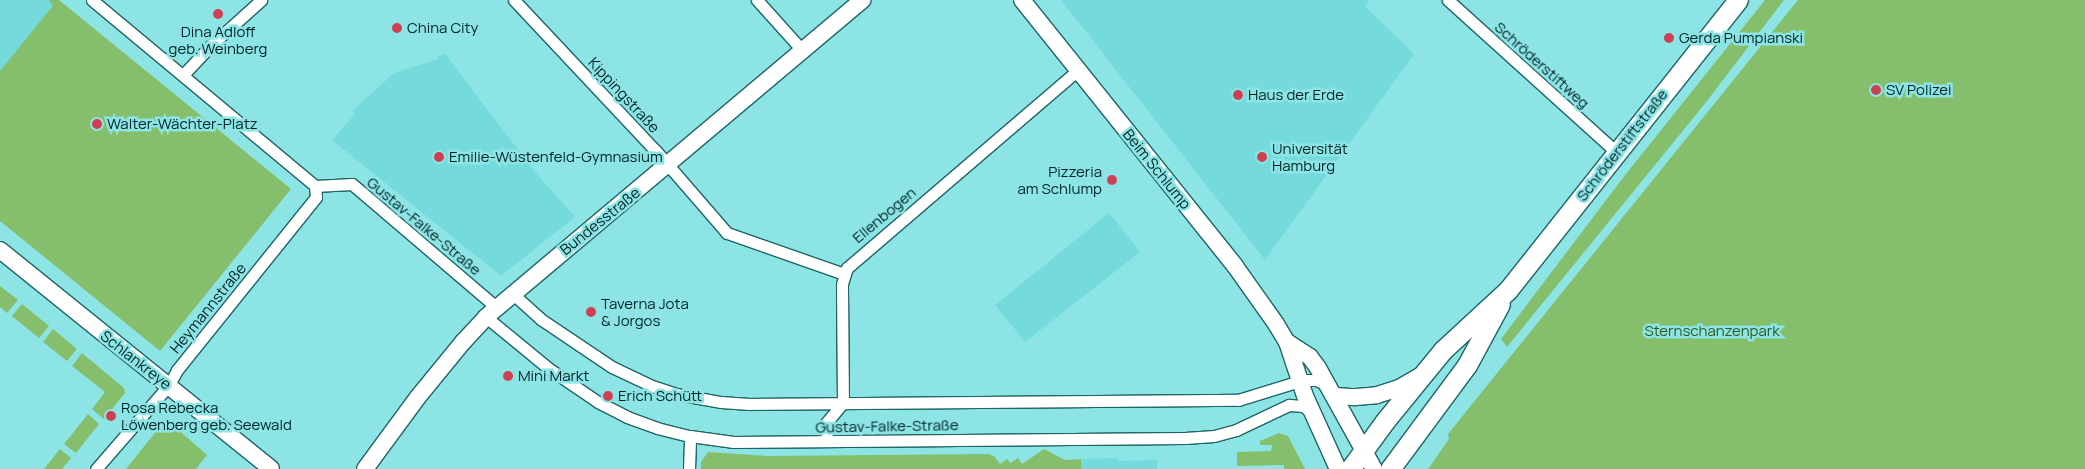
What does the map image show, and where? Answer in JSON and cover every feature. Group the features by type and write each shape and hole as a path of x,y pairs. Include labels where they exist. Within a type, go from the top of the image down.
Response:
{"main road":[{"name":"Schröderstiftstraße","path":"1390,469 1466,365 1508,290 1738,0"},
{"name":"Schröderstiftstraße","path":"1350,469 1443,350 1508,290"}],"street":[{"path":"92,0 315,186"},
{"path":"183,75 210,46 261,0"},
{"name":"Kippingstraße","path":"514,0 669,165 727,233 844,274"},
{"path":"757,0 803,51"},
{"name":"Bundesstraße","path":"365,469 418,397 463,342 492,313 862,0"},
{"name":"Beim Schlump","path":"1022,0 1246,280 1287,342 1299,381 1313,416 1338,469"},
{"name":"Schröderstiftweg","path":"1448,0 1616,152"},
{"name":"Ellenbogen","path":"844,274 853,261 1078,70"},
{"name":"Gustav-Falke-Straße","path":"315,186 352,184 492,313 548,368 598,402 657,428 690,436 734,442 1185,438 1214,436 1236,430 1289,405 1303,406 1313,416"},
{"name":"Heymannstraße","path":"96,469 168,385 177,370 316,197 315,186"},
{"name":"Schlankreye","path":"0,250 134,360 272,469"},
{"path":"827,441 826,423 843,403 844,274"},
{"name":"Gustav-Falke-Straße","path":"513,294 542,320 589,354 652,386 676,394 721,402 1238,400 1299,381 1312,379 1331,390"},
{"name":"Beim Schlump","path":"1287,342 1310,357 1331,390 1374,469"},
{"path":"1331,390 1356,397 1377,395 1401,387 1424,373"},
{"path":"689,469 690,436"}],"shaded area":[{"path":"0,0 49,0 53,6 0,71"},
{"name":"Universität Hamburg","path":"1061,0 1370,0 1365,6 1414,54 1265,260"},
{"name":"Emilie-Wüstenfeld-Gymnasium","path":"445,54 535,172 575,217 501,276 332,140 355,114 352,111 394,73 438,59 438,56"},
{"path":"1109,213 1140,252 1025,342 995,305"},
{"path":"1117,458 1118,461 1157,460 1157,469 1081,469 1081,459"}],"green space":[{"name":"Walter-Wächter-Platz","path":"49,0 59,0 291,189 160,351 0,221 0,71 53,6"},
{"path":"1765,0 1784,0 1707,101 1507,347 1501,339 1622,179"},
{"name":"Sternschanzenpark","path":"1798,0 2085,0 2085,469 1428,469 1449,439 1448,434"},
{"path":"0,286 18,300 7,313 0,307"},
{"path":"22,304 49,326 39,338 12,316"},
{"path":"53,329 77,349 67,361 43,342"},
{"path":"82,353 124,388 125,393 104,419 92,409 105,392 72,366"},
{"path":"88,414 99,424 76,453 64,444"},
{"path":"166,419 207,455 196,469 126,469"},
{"path":"1279,433 1288,436 1305,469 1284,469 1284,465 1237,466 1237,452 1271,451 1272,445 1260,445 1260,441"},
{"path":"60,449 71,458 62,469 44,469"},
{"path":"1044,449 1065,460 1081,459 1081,469 701,469 701,462 708,452 766,456 988,454 994,456 1000,464 1007,459 1010,463 1018,458 1022,464"}],"place":[{"name":"Dina Adloff geb. Weinberg","path":"218,14"},
{"name":"China City","path":"397,28"},
{"name":"Gerda Pumpianski","path":"1669,38"},
{"name":"SV Polizei","path":"1876,90"},
{"name":"Haus der Erde","path":"1238,95"},
{"name":"Walter-Wächter-Platz","path":"97,124"},
{"name":"Emilie-Wüstenfeld-Gymnasium","path":"439,157"},
{"name":"Universität Hamburg","path":"1262,157"},
{"name":"Pizzeria am Schlump","path":"1112,180"},
{"name":"Taverna Jota & Jorgos","path":"591,312"},
{"name":"Mini Markt","path":"508,376"},
{"name":"Erich Schütt","path":"608,396"},
{"name":"Rosa Rebecka Löwenberg geb. Seewald","path":"111,416"}]}
